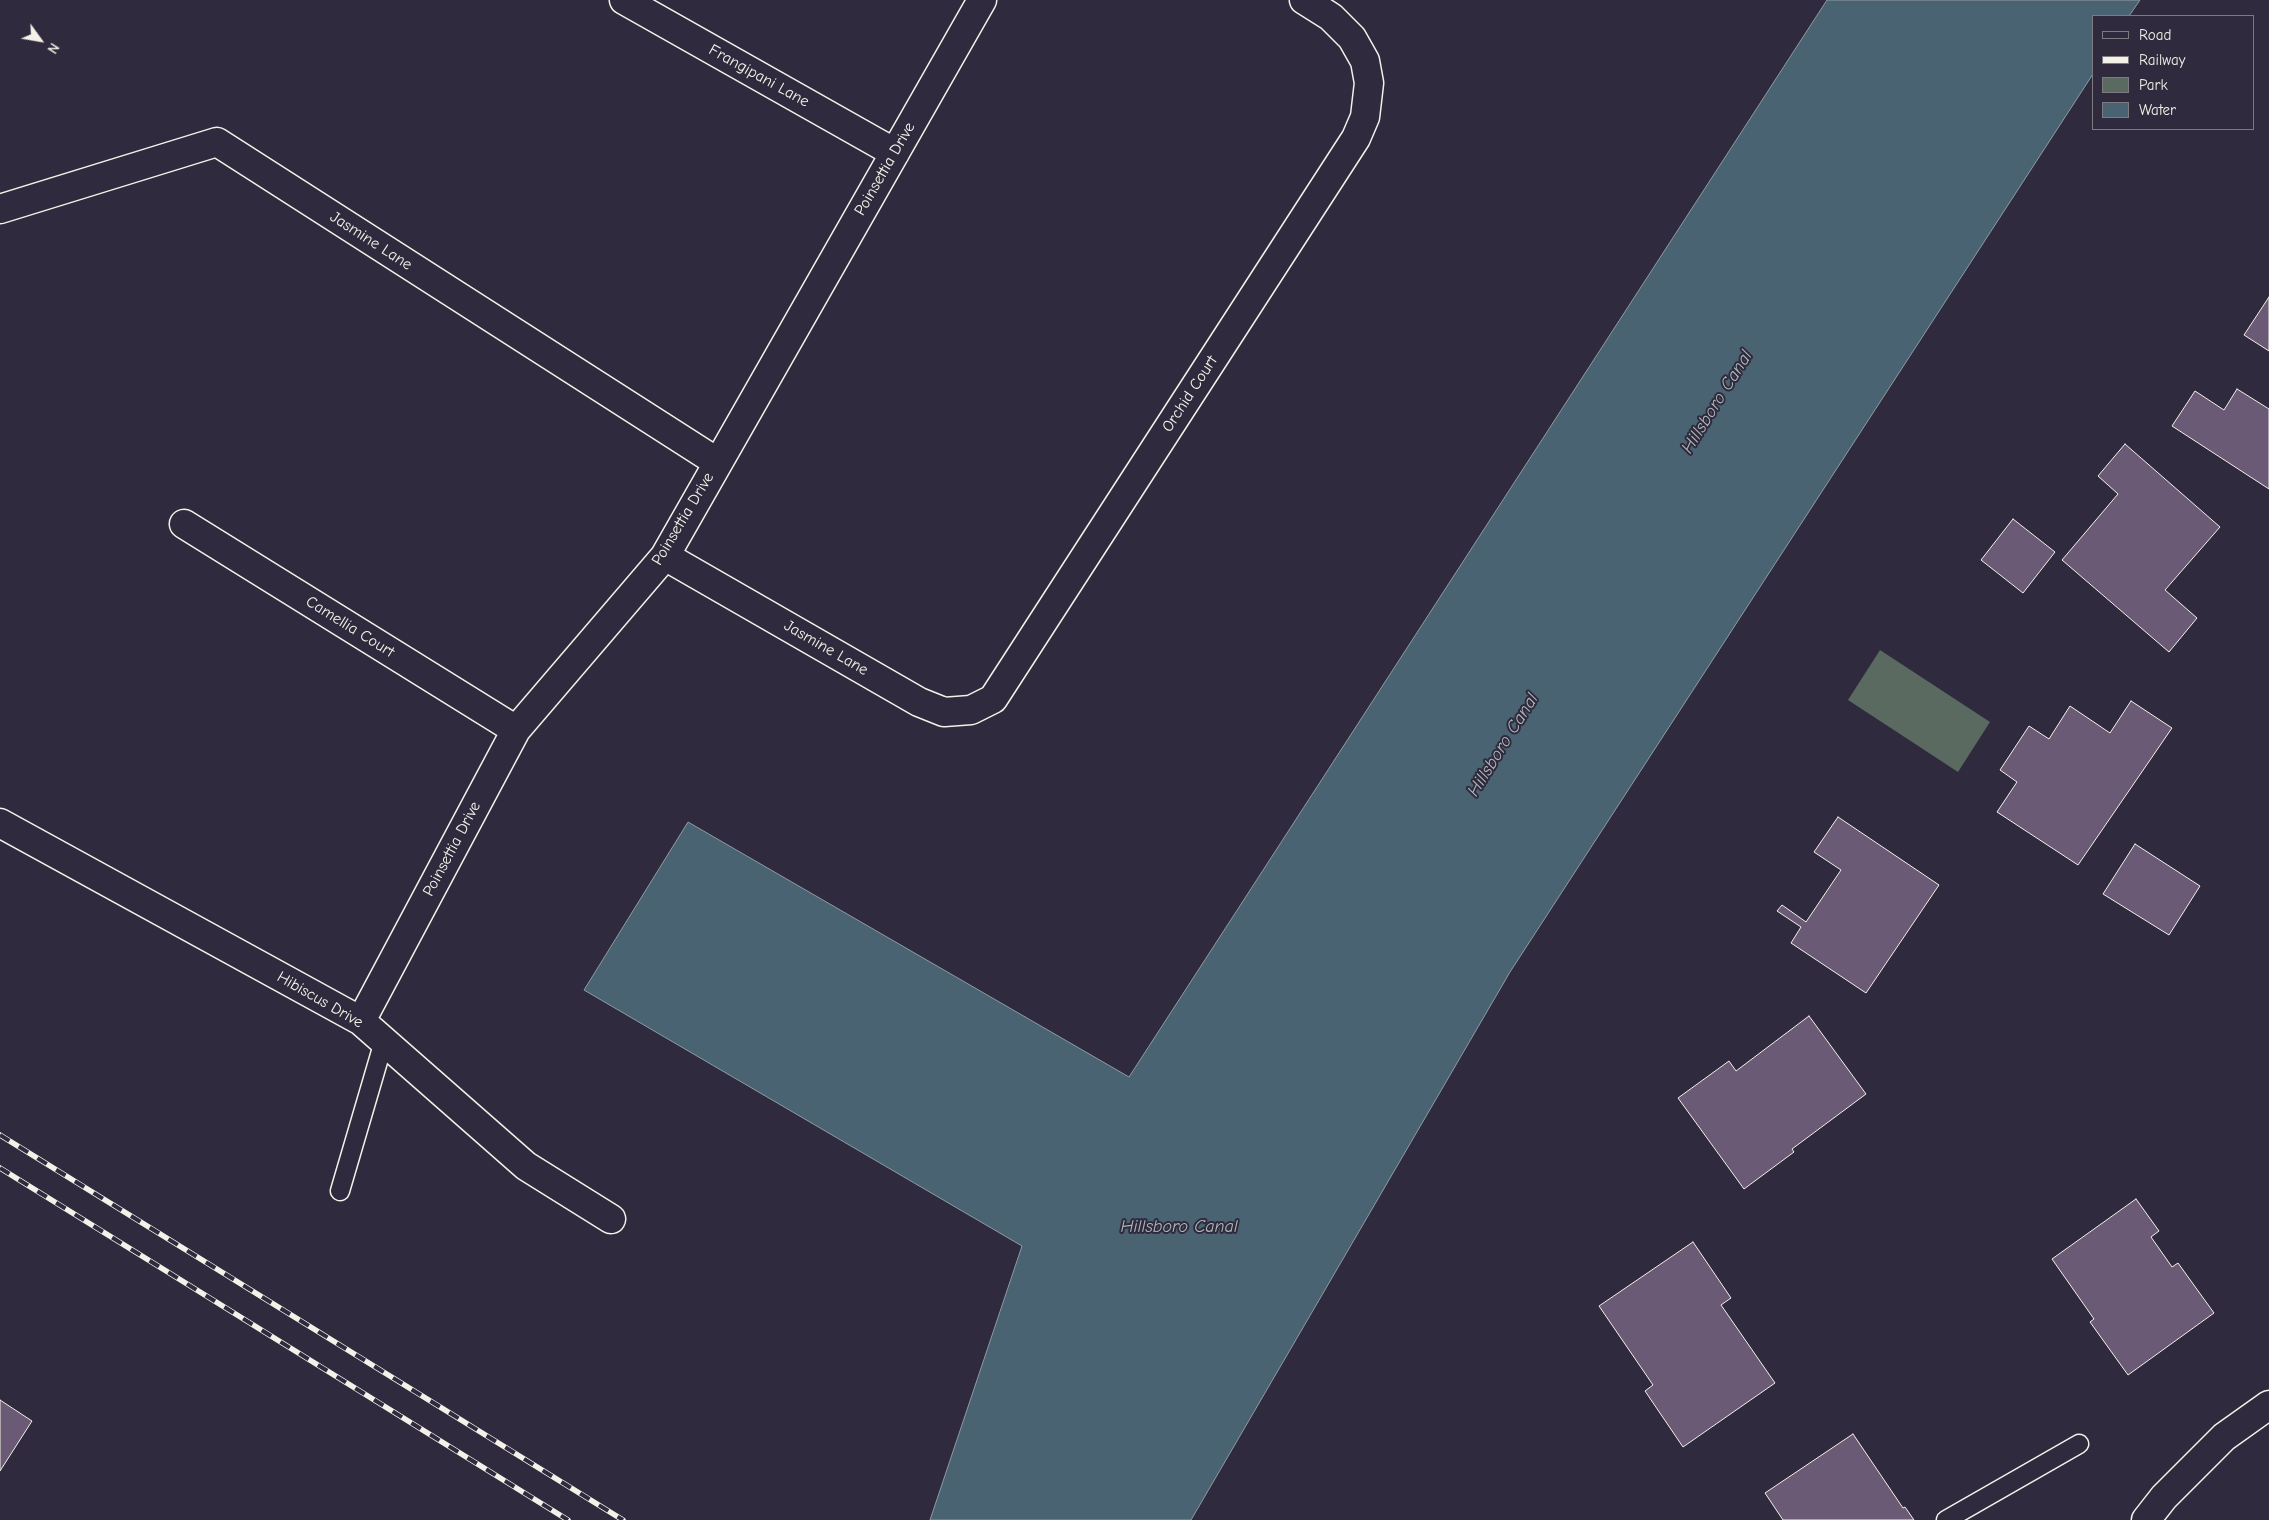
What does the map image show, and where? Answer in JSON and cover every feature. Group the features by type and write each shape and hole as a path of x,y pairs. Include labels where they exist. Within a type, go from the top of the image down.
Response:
{"street":[{"name":"Frangipani Lane","path":"624,0 894,153"},
{"name":"Poinsettia Drive","path":"361,1021 516,730 665,556 982,0"},
{"name":"Orchid Court","path":"993,699 1356,138 1365,117 1368,83 1365,61 1352,38 1331,17 1304,0"},
{"name":"Jasmine Lane","path":"0,209 217,142 717,462"},
{"name":"Camellia Court","path":"184,524 516,730"},
{"name":"Jasmine Lane","path":"665,556 919,702 944,712 971,710 993,699"},
{"name":"Hibiscus Drive","path":"0,823 361,1021 526,1166 611,1219"},
{"path":"2146,1520 2164,1497 2224,1437 2269,1405"}],"lane":[{"path":"340,1191 384,1041"},
{"path":"1946,1520 2078,1444"}],"green space":[{"path":"1880,650 1990,722 1958,772 1848,700"}],"water":[{"name":"Hillsboro Canal","path":"1827,0 2140,0 2130,15 2092,15 2092,76 1510,972 1191,1520 930,1520 1022,1246 584,990 688,822 1129,1077"}],"building":[{"path":"2269,297 2269,351 2244,335"},
{"path":"2237,389 2269,409 2269,489 2172,426 2195,391 2224,410"},
{"path":"2125,444 2220,527 2165,590 2197,618 2169,652 2062,560 2118,494 2098,476"},
{"path":"2013,519 2055,552 2023,593 1981,560"},
{"path":"2131,701 2172,728 2078,865 1997,812 2017,782 2000,770 2029,726 2049,739 2070,706 2110,733"},
{"path":"1838,817 1939,885 1866,993 1791,943 1801,927 1777,911 1782,905 1806,922 1841,870 1814,852"},
{"path":"2135,844 2200,886 2169,935 2103,894"},
{"path":"1809,1016 1866,1094 1792,1149 1794,1152 1744,1189 1678,1098 1729,1061 1736,1071"},
{"path":"2136,1199 2159,1231 2151,1237 2172,1267 2178,1263 2214,1313 2128,1375 2090,1322 2094,1319 2052,1259"},
{"path":"1693,1242 1731,1298 1721,1305 1775,1383 1683,1447 1645,1391 1653,1385 1599,1306"},
{"path":"0,1400 32,1421 0,1471"},
{"path":"1853,1434 1903,1508 1905,1507 1914,1520 1783,1520 1765,1493"}],"railway":[{"path":"0,1135 623,1520"},
{"path":"0,1168 568,1520"}]}
